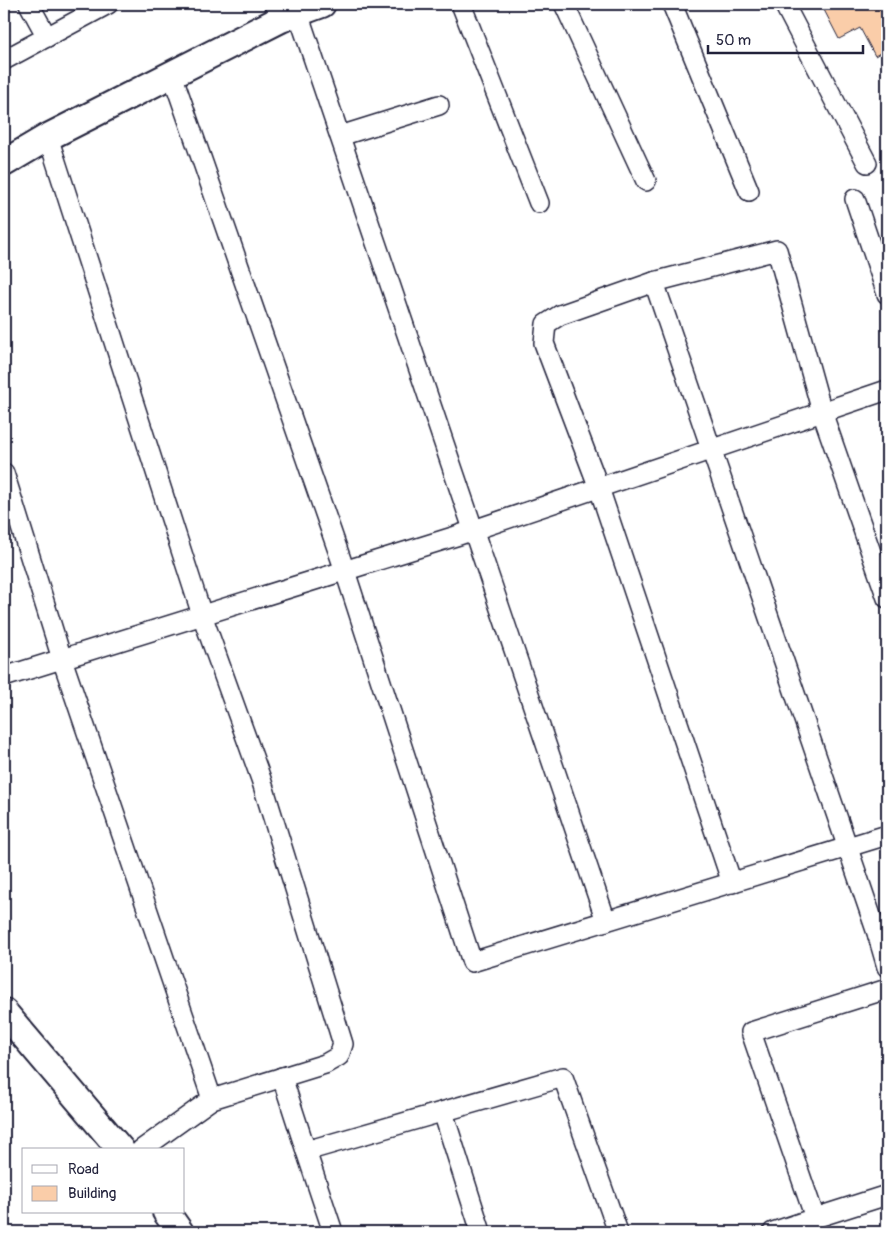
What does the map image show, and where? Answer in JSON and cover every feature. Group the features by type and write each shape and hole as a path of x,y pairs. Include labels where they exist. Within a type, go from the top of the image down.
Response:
{"street":[{"path":"29,4 47,37"},
{"path":"4,60 108,4"},
{"path":"4,163 48,137 172,74 284,12 322,4"},
{"path":"461,4 539,203"},
{"path":"564,4 646,181"},
{"path":"672,4 749,191"},
{"path":"784,4 867,162"},
{"path":"284,12 340,136 606,922"},
{"path":"172,74 345,571 472,962 887,835"},
{"path":"340,136 439,105"},
{"path":"48,137 202,615 261,779 343,1044 339,1056 325,1064 212,1099 144,1148"},
{"path":"855,199 887,294"},
{"path":"732,883 599,488 544,343 546,324 560,315 654,282 778,250 822,412 887,598"},
{"path":"654,282 710,450 849,847 883,935 887,967"},
{"path":"4,677 474,530 887,390"},
{"path":"4,474 62,659 212,1099"},
{"path":"815,1218 752,1032 887,989"},
{"path":"4,1013 119,1148"},
{"path":"282,1077 333,1232"},
{"path":"306,1150 563,1077 618,1232"},
{"path":"443,1112 481,1232"},
{"path":"773,1232 887,1195"}],"building":[{"path":"821,4 887,4 887,49 875,56 860,28 839,39"}]}
